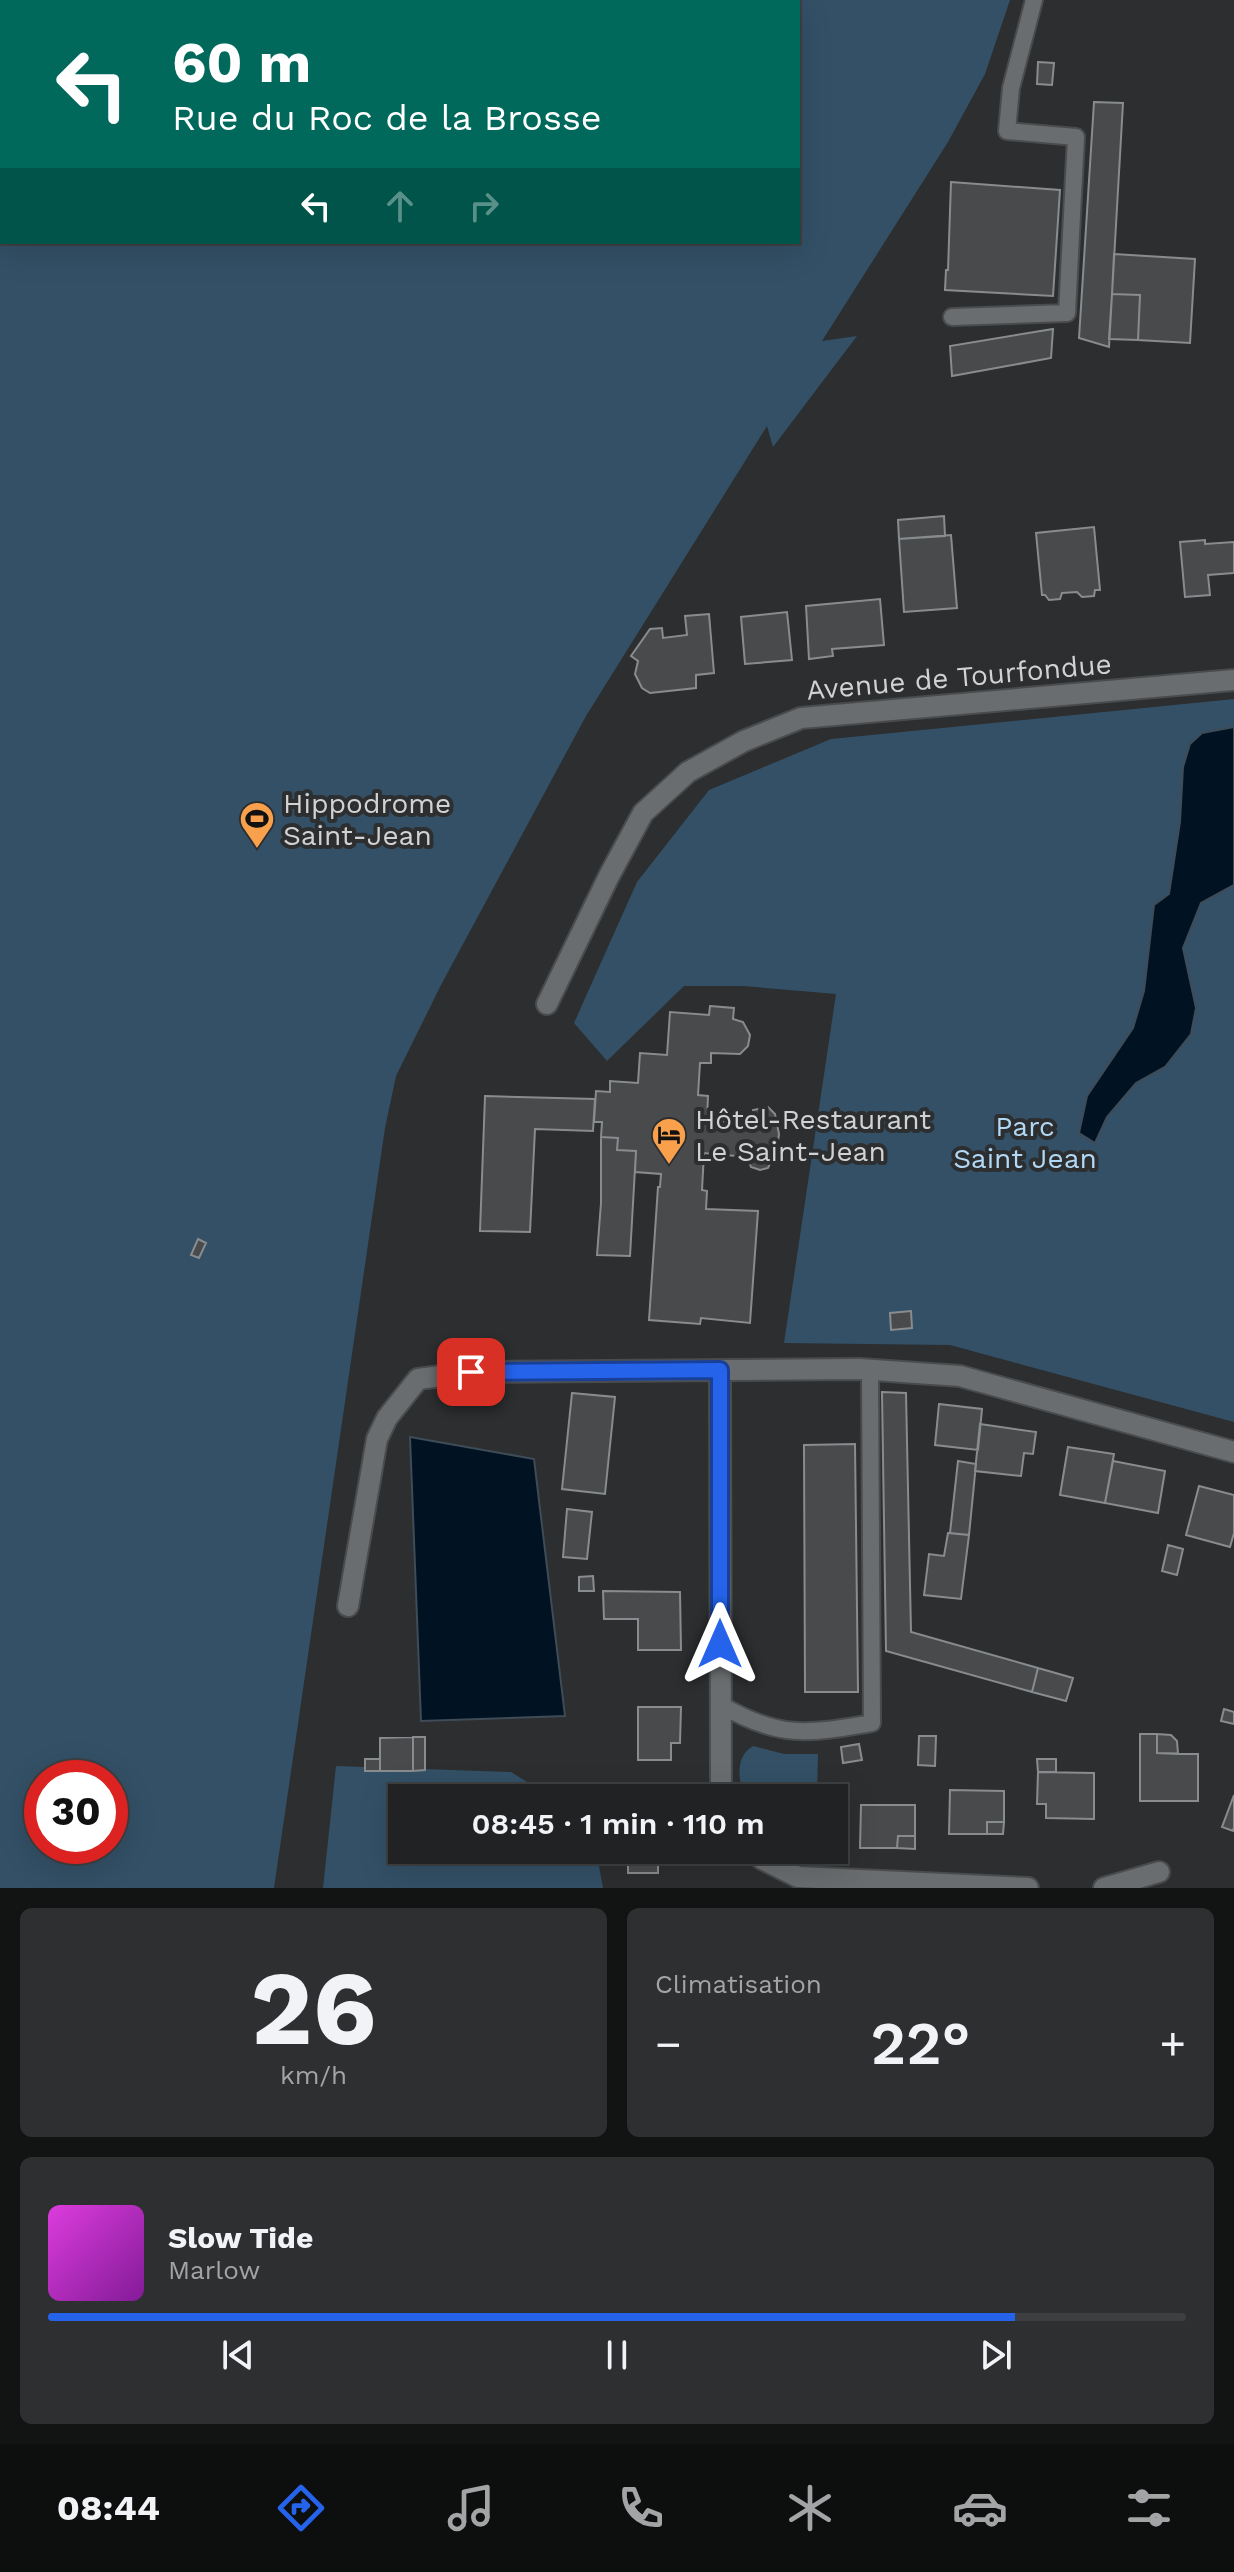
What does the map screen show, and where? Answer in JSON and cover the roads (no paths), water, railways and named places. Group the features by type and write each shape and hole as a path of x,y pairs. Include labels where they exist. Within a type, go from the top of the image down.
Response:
{"street":[{"name":"Avenue de Tourfondue","path":"547,1004 643,813 688,772 744,741 801,718 1234,680"},
{"path":"720,1370 721,1784"},
{"path":"348,1606 377,1439 387,1418 418,1379 471,1372 720,1370 870,1370 960,1376 1234,1452"},
{"path":"772,1864 798,1877 1028,1888"},
{"path":"1104,1888 1159,1872"}],"lane":[{"path":"952,317 1067,313 1076,137 1007,131 1011,88 1034,0"},
{"path":"721,1705 746,1720 786,1732 818,1732 872,1723 870,1370"}],"place":[{"name":"Hippodrome Saint-Jean","path":"257,850"},
{"name":"Hôtel-Restaurant Le Saint-Jean","path":"669,1166"}],"park label":[{"name":"Parc Saint Jean","path":"1025,1142"}]}
